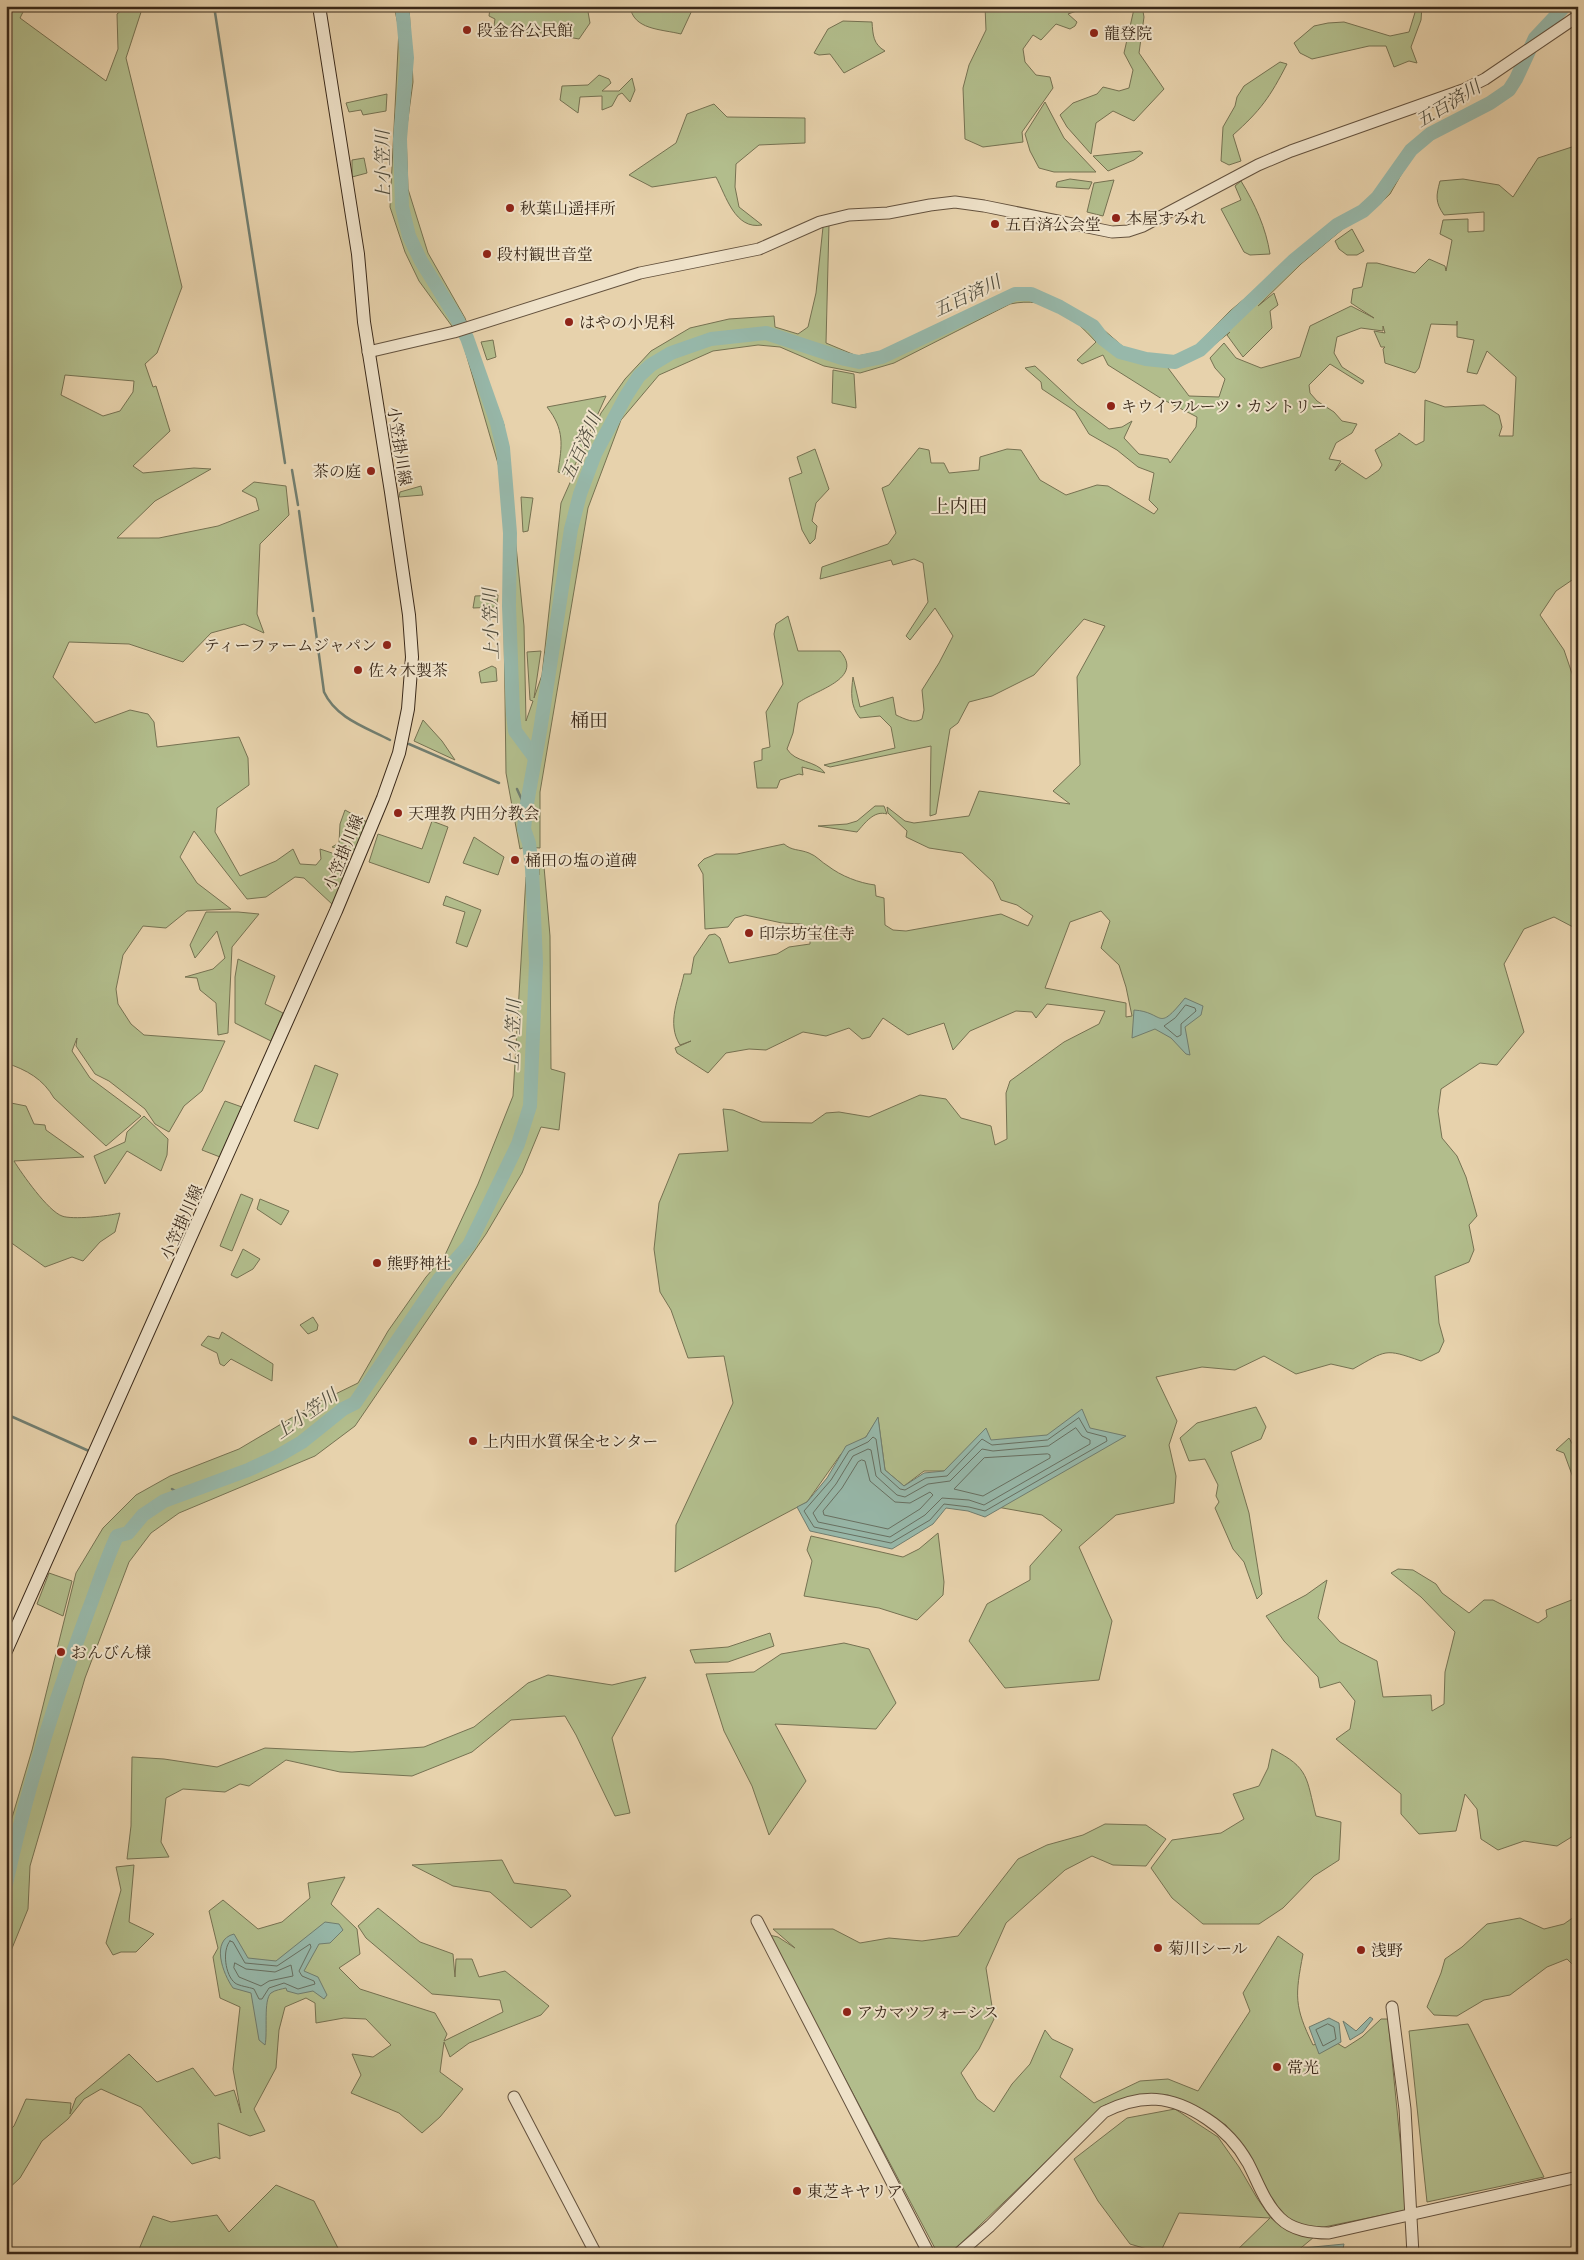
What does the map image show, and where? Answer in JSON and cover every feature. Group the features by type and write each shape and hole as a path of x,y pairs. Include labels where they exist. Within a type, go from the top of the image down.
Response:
{"main road":[{"name":"小笠掛川線","path":"6,1651 336,911 372,824 399,753 405,730 411,691 412,657 410,630 368,352 361,299 358,254 319,6"}],"street":[{"path":"368,352 454,332 640,274 759,248 830,218 888,213 930,204 955,202 984,206 1112,232 1128,231 1143,226 1258,165 1291,151 1463,90 1484,79 1537,45 1578,16"},
{"path":"757,1922 930,2254"},
{"path":"1392,2007 1405,2109 1413,2254"},
{"path":"514,2097 596,2254"},
{"path":"958,2254 990,2226 1104,2112 1118,2105 1149,2099 1167,2100 1186,2105 1220,2128 1239,2148 1248,2162 1264,2198 1281,2219 1292,2227 1305,2232 1330,2233 1578,2177"}],"green space":[{"path":"6,6 26,6 20,18 106,81 118,49 117,14 127,6 143,6 126,58 182,287 157,353 145,364 153,387 156,386 170,431 133,466 143,473 194,468 211,469 155,501 117,538 159,538 218,526 259,510 256,498 242,491 254,482 286,486 289,515 260,544 257,614 264,633 244,624 211,633 183,662 129,644 69,642 53,677 95,723 130,710 148,714 154,722 157,747 239,737 248,758 249,785 217,808 215,832 240,876 276,861 293,849 300,864 316,865 321,859 320,849 332,853 347,867 333,905 304,878 295,877 266,897 247,899 194,831 180,857 197,883 231,909 187,911 166,928 143,926 123,955 116,989 118,1004 131,1024 144,1035 225,1041 202,1091 184,1106 169,1132 155,1124 145,1109 109,1081 95,1074 76,1046 77,1038 72,1051 90,1078 141,1116 106,1146 54,1098 40,1080 28,1072 6,1063","holes":["65,375 134,381 133,392 120,411 103,416 61,395"]},
{"path":"394,6 409,6 413,82 406,133 408,189 428,253 465,318 504,425 524,626 526,721 533,701 530,700 527,652 541,651 534,698 542,675 561,503 601,413 625,379 651,351 690,328 729,319 774,316 775,327 798,334 808,327 816,293 823,227 829,224 826,343 857,356 885,351 1011,293 1027,291 1051,297 1089,317 1128,351 1150,357 1178,357 1197,345 1230,311 1322,233 1361,207 1379,191 1396,163 1420,137 1504,91 1521,63 1530,55 1516,85 1497,104 1430,138 1413,154 1390,194 1373,210 1344,228 1301,264 1258,306 1274,293 1278,305 1270,311 1272,328 1243,357 1227,335 1230,332 1200,356 1168,368 1189,396 1219,397 1225,379 1215,368 1210,358 1224,343 1236,358 1261,368 1300,357 1310,326 1351,306 1374,318 1351,303 1353,289 1362,287 1367,263 1377,263 1415,273 1429,259 1445,266 1446,271 1452,240 1440,234 1443,220 1468,219 1468,232 1484,231 1484,212 1444,215 1437,199 1440,181 1463,179 1499,185 1513,197 1538,158 1578,145 1578,576 1556,591 1540,615 1564,650 1578,691 1578,925 1573,927 1554,917 1524,929 1504,964 1524,1032 1497,1065 1480,1063 1441,1089 1438,1111 1442,1138 1457,1156 1466,1177 1477,1216 1469,1225 1474,1250 1469,1262 1435,1276 1439,1323 1444,1341 1439,1352 1421,1361 1400,1354 1386,1353 1353,1369 1331,1364 1296,1374 1264,1356 1235,1370 1202,1367 1156,1377 1177,1421 1169,1445 1176,1476 1174,1503 1116,1515 1079,1547 1112,1621 1099,1680 1005,1688 969,1641 987,1604 1030,1580 1030,1566 1062,1530 1042,1515 980,1504 944,1471 924,1471 904,1486 885,1470 878,1418 866,1437 841,1454 807,1502 675,1572 676,1525 733,1403 724,1356 688,1358 671,1310 660,1292 654,1249 659,1203 679,1154 728,1151 723,1109 733,1110 762,1122 812,1123 826,1113 839,1112 869,1117 920,1095 946,1099 961,1118 991,1126 995,1145 1007,1139 1006,1093 1010,1081 1064,1042 1099,1024 1105,1011 1047,1004 1036,1018 1032,1012 1016,1011 970,1031 953,1050 944,1023 908,1035 883,1018 870,1037 862,1039 849,1028 826,1036 803,1032 766,1050 749,1049 726,1053 708,1073 677,1053 675,1048 691,1041 680,1045 676,1037 674,1019 684,974 691,974 694,957 709,935 715,934 720,938 729,963 777,954 789,947 810,944 810,930 802,924 782,923 745,915 735,918 728,927 705,929 703,874 698,865 704,859 716,854 737,854 784,844 793,849 809,853 844,876 875,885 876,896 884,898 885,925 893,930 906,931 1001,914 1028,926 1033,916 1017,905 1001,900 993,882 962,853 929,848 906,837 907,831 888,813 887,807 905,821 914,823 969,816 979,791 1070,804 1053,791 1080,765 1077,677 1105,626 1084,619 1034,675 992,696 969,702 958,723 950,729 936,814 930,816 931,746 830,767 824,765 895,748 891,727 880,716 860,718 854,709 852,699 853,677 860,707 893,697 896,715 913,721 922,719 924,710 922,690 953,636 935,608 910,640 906,636 928,602 923,563 914,559 893,565 891,560 820,579 822,567 888,544 896,533 882,488 889,485 919,448 929,450 931,463 944,463 949,473 979,470 980,457 1007,449 1021,450 1040,480 1066,495 1097,485 1108,486 1154,514 1158,509 1149,500 1154,473 1138,467 1117,450 1089,434 1075,411 1042,389 1041,382 1025,368 1035,366 1077,405 1109,429 1122,427 1132,421 1124,438 1139,454 1168,459 1170,463 1196,427 1197,417 1162,399 1108,365 1103,355 1082,364 1077,360 1096,342 1078,324 1058,310 1048,305 1024,302 1010,304 894,363 860,373 824,366 780,347 758,345 713,351 659,375 621,420 588,508 540,792 540,848 525,847 520,849 506,773 504,626 507,533 499,467 462,340 419,281 405,252 390,207 399,29","holes":["1431,324 1457,325 1457,337 1474,340 1467,372 1477,374 1487,351 1516,377 1513,436 1499,436 1502,427 1499,415 1484,405 1445,407 1425,400 1424,441 1416,445 1399,433 1375,450 1382,465 1379,470 1366,479 1342,463 1335,471 1341,461 1329,459 1336,443 1352,433 1357,424 1342,421 1334,412 1317,401 1310,393 1309,385 1330,364 1362,384 1364,381 1342,367 1334,353 1337,337 1361,328 1383,331 1383,326 1385,333 1374,331 1381,347 1385,347 1383,349 1385,363 1415,373 1419,368","1101,911 1110,921 1101,948 1119,965 1132,1016 1126,1017 1126,1003 1045,988 1070,922"]},
{"path":"493,6 587,6 590,23 579,39 546,33 517,32 494,26 495,19 489,16 490,8"},
{"path":"630,6 694,6 681,34 642,24 632,14"},
{"path":"985,6 1084,6 1085,8 1068,14 1077,22 1075,26 1070,29 1056,24 1041,40 1033,35 1023,49 1025,62 1036,75 1050,77 1053,88 1022,132 1023,142 983,147 965,139 963,88 969,65 986,30"},
{"path":"1118,6 1142,6 1144,17 1139,53 1164,89 1134,121 1113,111 1096,123 1091,154 1067,127 1060,115 1073,103 1097,94 1103,87 1119,91 1129,88 1133,70 1124,53 1134,9 1121,10"},
{"path":"1417,6 1422,6 1421,20 1411,47 1417,63 1409,61 1394,67 1386,46 1369,46 1312,59 1300,53 1294,43 1314,26 1328,23 1344,22 1390,36 1409,32"},
{"path":"843,21 872,22 873,35 876,42 885,51 844,73 830,54 819,55 814,53 828,29"},
{"path":"1280,62 1287,64 1270,94 1251,118 1233,135 1241,161 1229,165 1221,161 1223,127 1235,106 1237,97 1244,86"},
{"path":"599,75 609,79 611,83 602,91 619,91 632,78 635,90 630,102 622,93 618,95 612,106 602,110 602,96 580,97 578,113 560,100 562,86 588,85"},
{"path":"387,94 386,111 363,115 361,110 349,112 346,103"},
{"path":"1045,102 1064,138 1096,172 1054,172 1039,168 1030,151 1025,134"},
{"path":"714,104 727,117 805,118 805,143 759,145 736,164 735,187 739,207 762,225 753,225 738,217 728,202 716,177 652,187 629,175 676,143 687,114"},
{"path":"1140,151 1143,153 1134,160 1108,171 1093,156"},
{"path":"364,158 367,173 352,177 352,160"},
{"path":"1070,179 1092,182 1089,189 1056,187 1057,182"},
{"path":"1114,180 1103,216 1087,212 1094,183"},
{"path":"1241,181 1259,216 1270,254 1250,255 1244,252 1221,209 1241,200 1235,186"},
{"path":"1352,229 1364,251 1357,255 1347,255 1339,249 1335,241"},
{"path":"493,340 496,357 487,360 481,342"},
{"path":"833,370 854,374 856,408 832,403"},
{"path":"606,396 570,476 558,472 561,438 557,423 547,407"},
{"path":"815,449 829,489 816,503 812,521 817,526 815,539 810,544 802,530 789,478 802,473 797,457"},
{"path":"421,486 423,495 399,497 400,492"},
{"path":"521,497 533,498 528,531 523,532"},
{"path":"498,595 497,607 473,608 475,596"},
{"path":"788,616 798,651 840,651 846,661 846,669 835,683 798,703 793,733 787,749 795,757 816,766 825,773 802,767 803,775 799,774 780,780 777,788 757,788 754,762 762,760 762,749 770,747 766,712 783,684 774,634 776,624"},
{"path":"492,666 496,668 497,681 481,683 479,672"},
{"path":"423,720 442,741 455,760 414,741"},
{"path":"875,806 884,806 887,814 882,813 874,816 857,832 818,826 847,824 857,821"},
{"path":"345,810 367,822 356,853 332,847 339,843 340,824"},
{"path":"432,821 448,827 429,883 369,862 378,834 422,849"},
{"path":"474,837 504,857 498,875 463,863"},
{"path":"539,854 543,855 550,936 551,1069 565,1073 559,1130 541,1127 522,1173 486,1234 355,1426 315,1456 179,1513 151,1533 129,1562 85,1678 30,1866 28,1909 6,1963 6,1838 32,1750 76,1573 103,1528 136,1495 170,1476 239,1449 315,1404 358,1383 388,1331 426,1277 445,1255 478,1184 513,1096 526,877 539,875"},
{"path":"446,896 481,910 467,947 456,943 465,912 443,905"},
{"path":"206,912 259,914 232,947 228,1033 218,1035 216,1003 200,990 197,978 185,977 213,969 225,958 217,931 195,958 190,945"},
{"path":"238,959 275,976 265,1004 283,1013 271,1041 235,1023 235,977"},
{"path":"315,1065 338,1074 318,1129 294,1121"},
{"path":"225,1101 242,1107 220,1157 202,1150"},
{"path":"6,1102 26,1106 34,1124 45,1125 46,1130 84,1157 14,1161 36,1192 56,1213 74,1218 120,1213 115,1232 100,1242 83,1261 72,1257 45,1267 6,1239"},
{"path":"144,1116 168,1139 167,1155 161,1171 127,1151 105,1184 94,1156 125,1142 127,1132"},
{"path":"241,1194 253,1199 232,1251 220,1246"},
{"path":"260,1199 289,1211 281,1225 257,1209"},
{"path":"243,1249 260,1259 253,1269 237,1278 231,1275"},
{"path":"313,1317 318,1325 317,1330 308,1334 300,1325"},
{"path":"222,1332 273,1364 272,1381 231,1359 224,1366 220,1364 217,1353 201,1345 208,1336 219,1339"},
{"path":"1256,1407 1266,1427 1261,1439 1231,1452 1249,1513 1262,1594 1257,1599 1244,1562 1233,1549 1215,1508 1219,1502 1216,1496 1218,1485 1205,1459 1189,1461 1180,1438 1197,1423"},
{"path":"1569,1438 1578,1454 1578,1491 1564,1453 1556,1450"},
{"path":"938,1533 944,1582 943,1595 917,1620 879,1608 804,1596 812,1561 807,1550 811,1536 903,1557 919,1549"},
{"path":"1398,1569 1413,1570 1436,1584 1442,1593 1469,1613 1484,1600 1493,1600 1538,1623 1547,1617 1546,1610 1574,1599 1578,1579 1578,1833 1557,1846 1524,1841 1498,1850 1481,1839 1477,1809 1465,1794 1456,1831 1419,1834 1401,1814 1401,1794 1336,1739 1350,1729 1355,1701 1340,1682 1320,1688 1318,1677 1284,1641 1266,1616 1306,1595 1327,1580 1318,1618 1340,1642 1377,1661 1383,1697 1431,1695 1432,1711 1444,1704 1445,1672 1455,1632 1421,1597 1391,1573"},
{"path":"49,1573 72,1581 63,1616 37,1604"},
{"path":"770,1633 774,1646 728,1662 695,1663 690,1650 728,1647"},
{"path":"844,1643 869,1649 896,1703 876,1729 775,1724 806,1781 769,1835 752,1786 724,1731 706,1674 754,1672 781,1654"},
{"path":"548,1675 612,1685 646,1677 612,1738 630,1813 615,1816 565,1716 511,1720 472,1752 412,1776 340,1772 286,1760 249,1786 240,1784 225,1792 183,1789 166,1798 161,1842 169,1857 127,1859 131,1826 132,1757 164,1759 217,1767 265,1748 352,1752 424,1747 474,1727 528,1683"},
{"path":"1272,1749 1294,1762 1304,1775 1308,1783 1316,1816 1341,1822 1339,1860 1314,1876 1283,1908 1259,1924 1203,1924 1172,1898 1151,1868 1172,1840 1221,1833 1244,1819 1233,1794 1259,1786 1268,1768"},
{"path":"1105,1824 1146,1825 1166,1839 1146,1866 1113,1865 1092,1856 1065,1870 1006,1923 986,1968 994,2019 979,2049 961,2073 977,2099 994,2112 1012,2084 1030,2064 1045,2030 1052,2039 1073,2049 1060,2077 1094,2103 1140,2081 1168,2079 1198,2091 1250,2011 1243,1993 1278,1936 1303,1954 1298,2001 1302,2020 1313,2045 1332,2040 1345,2048 1362,2037 1381,2019 1388,2019 1407,2210 1324,2227 1301,2226 1281,2214 1226,2125 1168,2095 1138,2095 1105,2105 953,2251 938,2254 769,1935 778,1937 795,1948 773,1929 833,1929 860,1943 889,1938 922,1941 958,1936 1018,1859 1047,1845 1083,1835"},
{"path":"502,1860 514,1883 566,1890 571,1896 531,1928 490,1892 453,1886 412,1865"},
{"path":"134,1865 129,1922 154,1934 136,1952 121,1952 113,1955 106,1943 121,1890 116,1867"},
{"path":"345,1877 331,1904 357,1929 360,1954 339,1968 360,1989 435,2013 447,2034 444,2041 503,2012 500,2000 432,1994 366,1938 358,1926 378,1908 420,1942 453,1954 455,1977 456,1959 472,1959 479,1977 505,1971 549,2006 541,2015 469,2043 450,2057 444,2042 440,2072 463,2089 440,2117 422,2133 399,2113 351,2093 361,2075 352,2054 373,2057 391,2045 366,2019 344,2018 316,2023 315,2003 306,1998 285,2007 279,2030 276,2068 254,2109 265,2131 250,2136 218,2123 220,2159 216,2157 192,2164 141,2107 101,2089 84,2099 68,2119 42,2141 20,2178 6,2191 6,2134 14,2126 26,2099 71,2103 70,2114 76,2098 129,2054 157,2082 193,2068 215,2096 234,2090 241,2113 233,2069 240,2007 220,1998 213,1957 218,1948 209,1911 223,1900 258,1929 282,1922 310,1898 308,1883"},
{"path":"1578,1914 1578,1970 1567,1959 1547,1967 1510,1995 1484,2000 1457,2016 1434,2015 1427,2007 1445,1959 1462,1947 1487,1924 1520,1918 1544,1929 1564,1924"},
{"path":"1468,2024 1544,2177 1427,2202 1409,2031"},
{"path":"1175,2109 1218,2137 1271,2218 1314,2237 1296,2254 1233,2254 1270,2218 1179,2213 1160,2253 1130,2244 1098,2201 1074,2159 1127,2118"},
{"path":"276,2185 314,2201 341,2254 137,2254 153,2216 171,2222 217,2215 229,2232"}],"water":[{"path":"1185,998 1203,1006 1201,1015 1185,1027 1190,1055 1186,1054 1171,1038 1155,1029 1132,1038 1134,1010 1164,1018 1176,1009"},
{"path":"1082,1409 1090,1428 1126,1436 985,1517 968,1511 946,1508 933,1524 892,1549 810,1531 797,1507 807,1502 827,1478 846,1446 866,1437 878,1417 885,1470 904,1486 924,1473 944,1471 986,1428 991,1440 1047,1435"},
{"path":"325,1922 339,1924 343,1930 330,1943 319,1944 304,1971 318,1977 327,1995 324,1999 313,1991 298,1994 287,1991 286,1988 271,1993 266,2009 265,2045 259,2040 251,1993 233,1988 226,1975 220,1950 222,1943 227,1937 234,1934 248,1958 276,1961"},
{"path":"1370,2017 1373,2019 1363,2032 1350,2040 1343,2021 1356,2031"},
{"path":"1329,2018 1339,2023 1341,2042 1319,2054 1309,2027"},
{"path":"1344,2244 1342,2254 1299,2254 1303,2248"}],"waterway":[{"path":"214,6 285,463"},
{"name":"上小笠川","path":"402,6 407,58 400,139 402,207 409,236 421,261 467,338 497,423 503,448 510,533 509,606 513,714 515,731 535,758"},
{"name":"五百済川","path":"6,1884 22,1815 52,1714 117,1536 128,1533 143,1515 164,1501 248,1470 278,1456 302,1442 343,1409 355,1403 440,1278 469,1245 518,1144 530,1106 536,963 532,868 529,843 524,829 526,809 571,529 580,494 595,454 639,376 651,365 671,353 711,339 766,333 859,362 882,357 1015,294 1031,294 1060,307 1093,326 1103,339 1120,352 1146,359 1175,362 1200,350 1293,261 1337,225 1363,211 1377,198 1411,150 1430,134 1490,103 1509,90 1535,38 1565,6"},
{"path":"292,470 298,505"},
{"path":"299,511 313,611"},
{"path":"314,618 324,692 329,701 352,721 390,740"},
{"path":"409,744 499,783"},
{"path":"517,789 526,809"},
{"path":"6,1414 89,1451"},
{"path":"172,1489 182,1495"}],"place":[{"name":"段金谷公民館","path":"467,30"},
{"name":"龍登院","path":"1094,33"},
{"name":"秋葉山遥拝所","path":"510,208"},
{"name":"本屋すみれ","path":"1116,218"},
{"name":"五百済公会堂","path":"995,224"},
{"name":"段村観世音堂","path":"487,254"},
{"name":"はやの小児科","path":"569,322"},
{"name":"キウイフルーツ・カントリー","path":"1111,406"},
{"name":"茶の庭","path":"371,471"},
{"name":"ティーファームジャパン","path":"387,645"},
{"name":"佐々木製茶","path":"358,670"},
{"name":"天理教 内田分教会","path":"398,813"},
{"name":"桶田の塩の道碑","path":"515,860"},
{"name":"印宗坊宝住寺","path":"749,933"},
{"name":"熊野神社","path":"377,1263"},
{"name":"上内田水質保全センター","path":"473,1441"},
{"name":"おんびん様","path":"61,1652"},
{"name":"菊川シール","path":"1158,1948"},
{"name":"浅野","path":"1361,1950"},
{"name":"アカマツフォーシス","path":"847,2012"},
{"name":"常光","path":"1277,2067"},
{"name":"東芝キヤリア","path":"797,2191"}],"district":[{"name":"上内田","path":"959,506"},
{"name":"桶田","path":"589,720"}]}
